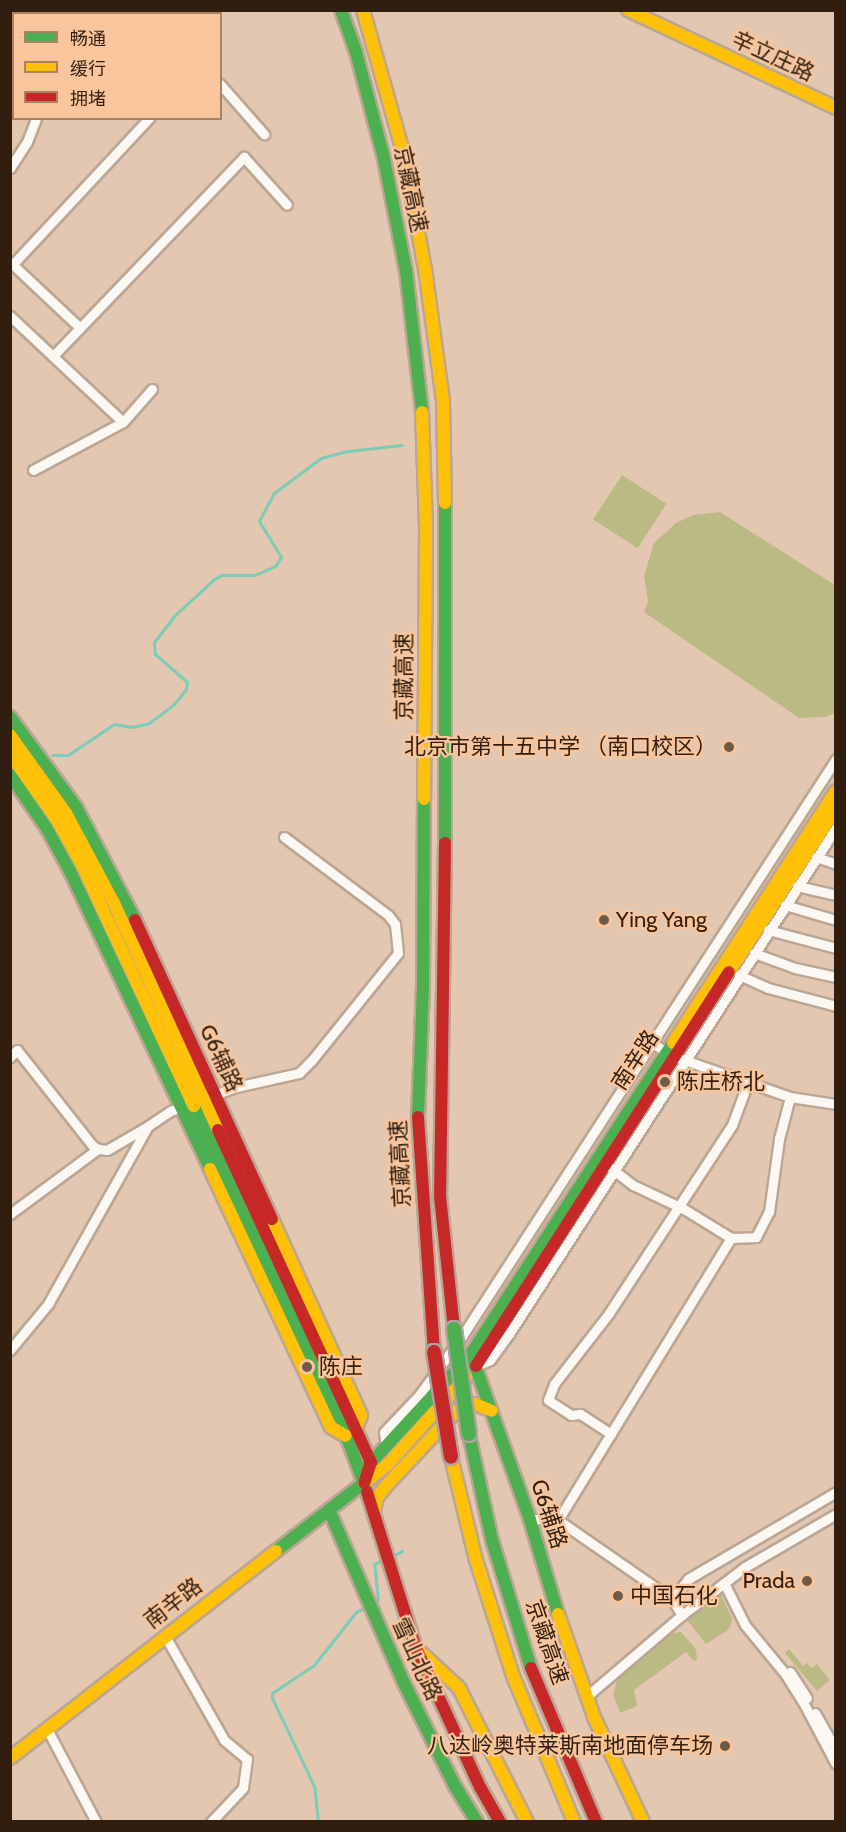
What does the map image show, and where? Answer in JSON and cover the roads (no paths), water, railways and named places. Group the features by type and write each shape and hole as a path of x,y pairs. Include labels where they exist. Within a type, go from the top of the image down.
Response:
{"main road":[{"name":"京藏高速","path":"341,10 356,52 384,159 406,272 422,400 426,526 423,985 418,1119 434,1352 451,1457 476,1560 513,1676 555,1781 574,1821"},
{"name":"京藏高速","path":"363,10 375,45 404,155 425,269 443,400 446,550 445,938 440,1196 469,1434 492,1540 527,1658 573,1772 597,1821"},
{"name":"辛立庄路","path":"628,10 836,108"},
{"name":"G6辅路","path":"10,717 34,746 76,807 102,853 198,1101"},
{"name":"G6辅路","path":"10,735 66,813 92,859 198,1101 350,1433 416,1648 470,1768 500,1821"},
{"name":"G6辅路","path":"10,754 57,820 82,865 198,1101 361,1415 350,1433"},
{"name":"G6辅路","path":"10,775 46,827 198,1101"},
{"name":"南辛路","path":"474,1360 610,1167 836,791"},
{"name":"南辛路","path":"474,1360 836,809"},
{"name":"G6辅路","path":"474,1360 530,1520 554,1603 587,1696 643,1821"},
{"path":"362,1478 371,1462 386,1446 474,1360"},
{"path":"362,1478 388,1464 474,1360"},
{"path":"374,1512 376,1499 385,1486 456,1411 475,1404 492,1411"},
{"name":"G6辅路","path":"350,1433 371,1462"},
{"name":"南辛路","path":"10,1758 329,1510 362,1478"},
{"name":"雪山北路","path":"329,1510 404,1683 455,1786 477,1821"},
{"path":"416,1648 459,1688 522,1816 527,1821"}],"street":[{"path":"222,86 264,134"},
{"path":"10,168 27,142 35,120"},
{"path":"80,328 12,263 147,120"},
{"path":"53,356 244,157 287,205"},
{"path":"10,316 123,422"},
{"path":"33,470 123,422 152,389"},
{"path":"386,1446 384,1432 420,1394 836,759"},
{"path":"675,1056 739,975 836,828"},
{"path":"10,1057 17,1050 92,1145 98,1149 107,1150 198,1101 236,1087 298,1072 312,1060 398,953 395,924 388,915 284,837"},
{"path":"816,857 836,864"},
{"path":"797,886 836,895"},
{"path":"785,905 836,920"},
{"path":"768,930 836,948"},
{"path":"754,953 795,968 836,976"},
{"path":"739,975 768,988 836,1006"},
{"path":"652,1043 675,1056 790,1097 836,1104"},
{"path":"611,1434 580,1414 571,1415 548,1400 554,1384 609,1312 732,1125 748,1082"},
{"path":"610,1167 633,1185 678,1206 731,1238 756,1237 769,1212 779,1139 790,1097"},
{"path":"10,1350 48,1304 148,1126"},
{"path":"10,1214 98,1149"},
{"path":"558,1521 731,1238"},
{"path":"458,1333 474,1360"},
{"path":"672,1599 687,1579 836,1492"},
{"path":"587,1696 682,1615 728,1580 836,1514"},
{"path":"530,1520 547,1518 558,1521 672,1599 682,1615"},
{"path":"728,1580 746,1616 799,1684 836,1750"},
{"path":"728,1580 745,1625 800,1698 836,1764"},
{"path":"165,1636 224,1740 247,1759 243,1788 211,1821"},
{"path":"47,1729 96,1821"}],"waterway":[{"path":"52,755 68,755 114,724 133,727 149,723 174,704 186,689 187,682 155,654 154,642 174,616 213,580 221,575 255,575 275,566 281,557 259,521 274,493 321,458 348,451 402,445"},
{"path":"396,1554 402,1551"},
{"path":"378,1600 374,1564 380,1561"},
{"path":"318,1822 314,1786 272,1698 272,1693 314,1665 356,1612 362,1609"}],"place":[{"name":"北京市第十五中学 （南口校区）","path":"729,747"},
{"name":"Ying Yang","path":"604,920"},
{"name":"陈庄桥北","path":"665,1082"},
{"name":"陈庄","path":"307,1367"},
{"name":"Prada","path":"807,1581"},
{"name":"中国石化","path":"618,1596"},
{"name":"八达岭奥特莱斯南地面停车场","path":"725,1746"}]}
